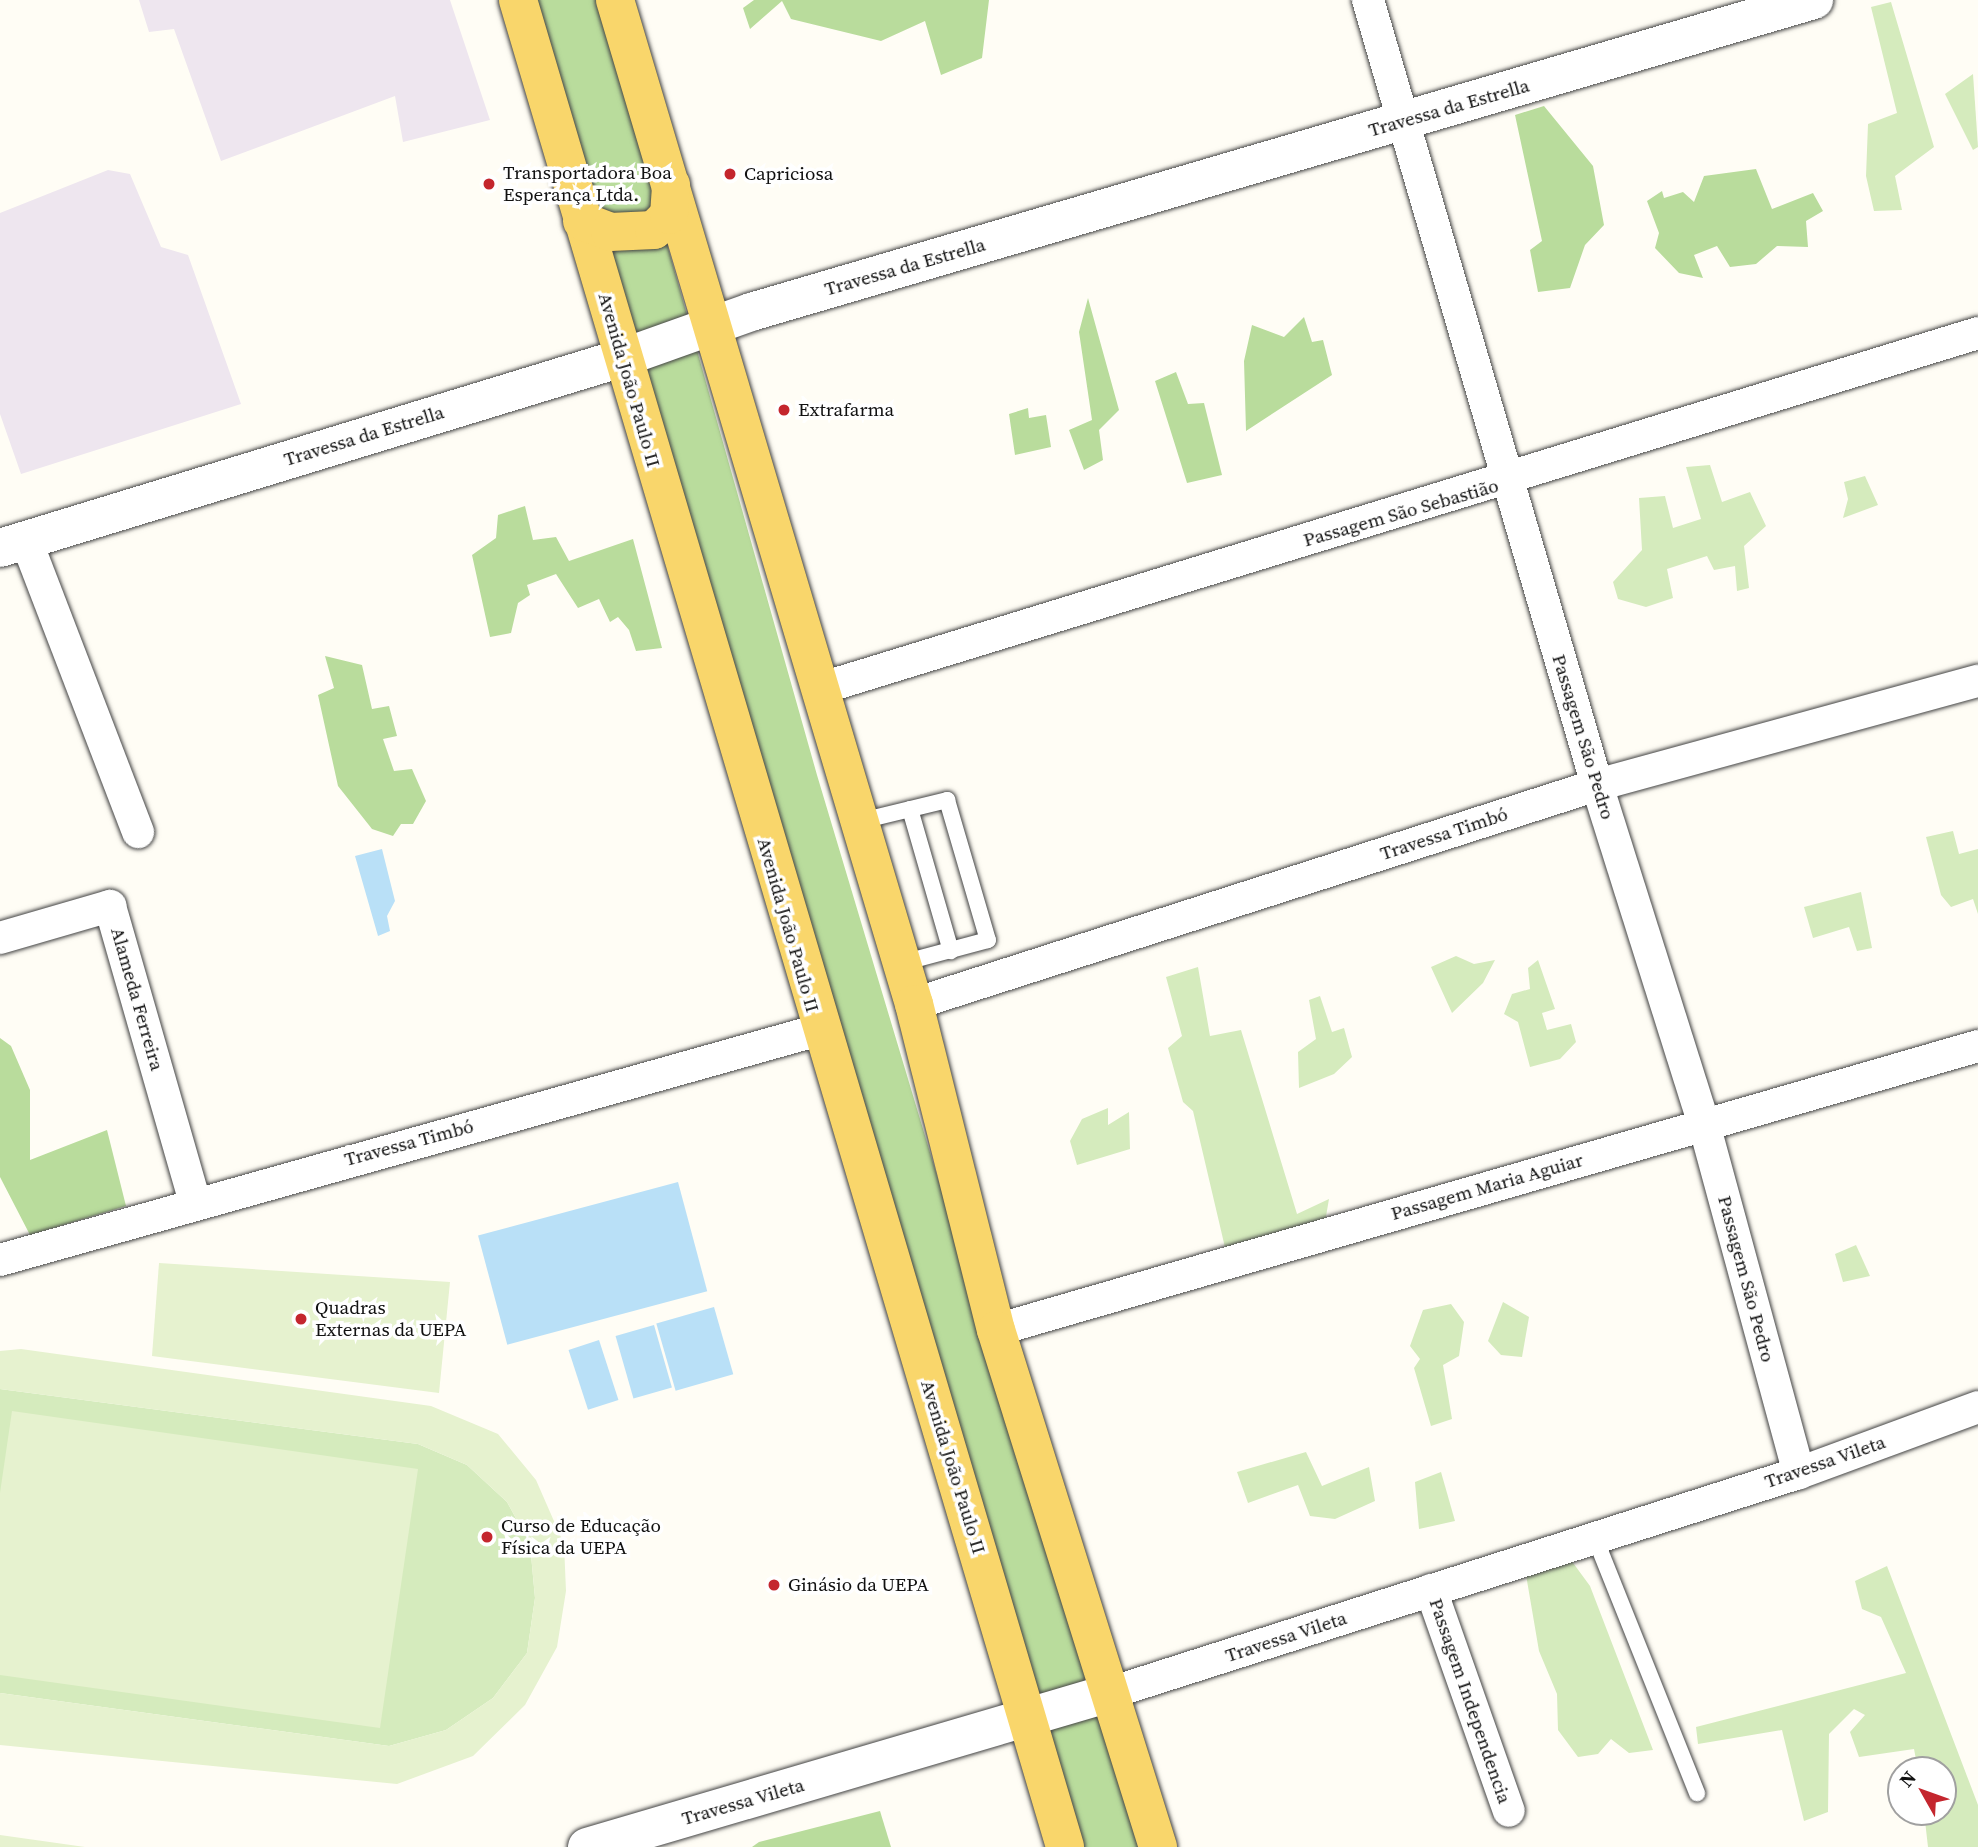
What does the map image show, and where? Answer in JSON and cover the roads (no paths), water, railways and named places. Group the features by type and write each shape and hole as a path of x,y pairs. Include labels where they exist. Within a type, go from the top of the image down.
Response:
{"main road":[{"name":"Avenida João Paulo II","path":"518,0 819,1030 1029,1719 1065,1847"},
{"path":"615,0 914,1004 996,1330 1158,1847"},
{"path":"582,221 610,232 654,230 669,215 671,185"}],"street":[{"name":"Passagem São Pedro","path":"1368,0 1401,123 1597,785 1704,1124 1799,1473"},
{"name":"Travessa da Estrella","path":"13,544 622,358 713,325 1814,0"},
{"name":"Passagem São Sebastião","path":"821,688 1507,482 1978,333"},
{"path":"13,544 138,832"},
{"name":"Travessa Timbó","path":"914,1004 1597,785 1978,681"},
{"name":"Alameda Ferreira","path":"0,938 110,906 195,1202"},
{"name":"Travessa Timbó","path":"0,1260 195,1202 819,1030"},
{"name":"Passagem Maria Aguiar","path":"996,1330 1978,1045"},
{"name":"Travessa Vileta","path":"587,1847 1029,1719 1799,1473 1978,1407"},
{"name":"Passagem Independencia","path":"1431,1590 1509,1811"}],"lane":[{"path":"861,821 947,800 988,940 902,963"},
{"path":"910,809 951,951"},
{"path":"1595,1538 1697,1793"}],"water":[{"path":"382,849 395,901 387,916 390,931 378,936 355,856"},
{"path":"678,1182 707,1291 507,1345 478,1236"},
{"path":"714,1307 733,1374 676,1391 656,1324"},
{"path":"654,1325 672,1387 633,1399 616,1336"},
{"path":"599,1340 618,1400 588,1410 569,1350"}],"place":[{"name":"Capriciosa","path":"730,174"},
{"name":"Transportadora Boa Esperança Ltda.","path":"489,184"},
{"name":"Extrafarma","path":"784,410"},
{"name":"Quadras Externas da UEPA","path":"301,1319"},
{"name":"Curso de Educação Física da UEPA","path":"487,1537"},
{"name":"Ginásio da UEPA","path":"774,1585"}]}
